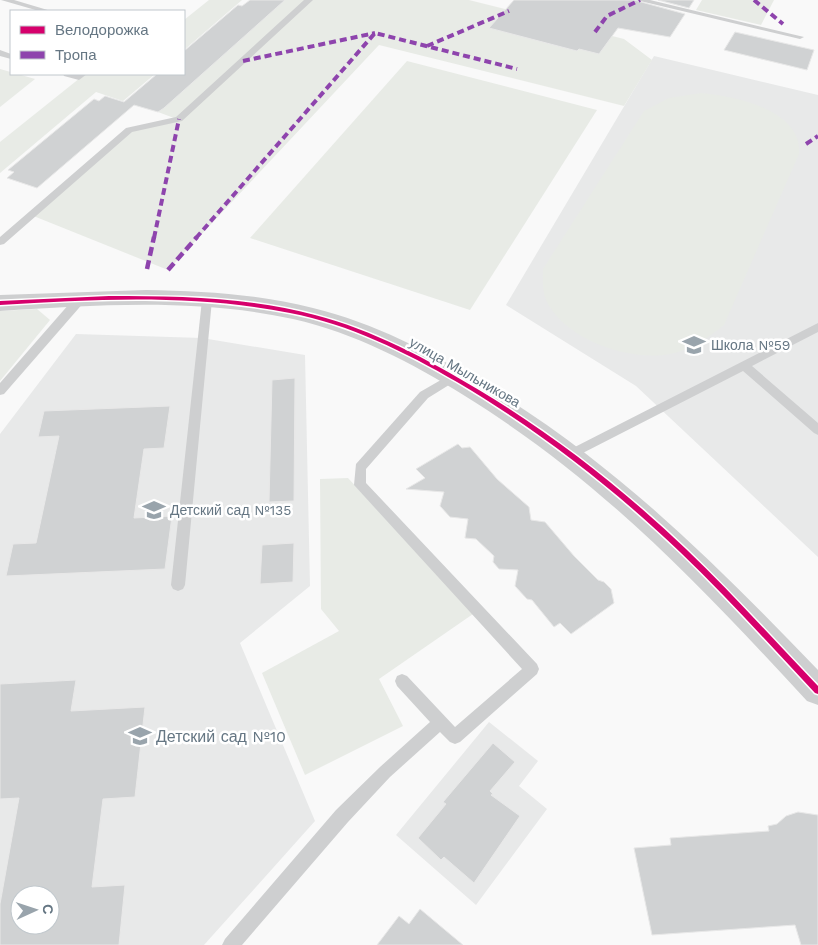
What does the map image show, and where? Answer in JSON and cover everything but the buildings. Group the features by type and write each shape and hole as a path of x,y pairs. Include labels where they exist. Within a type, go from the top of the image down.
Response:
{"street":[{"name":"улица Мыльникова","path":"0,302 81,298 207,300 292,312 346,326 385,342 453,377 513,414 570,454 645,517 709,576 818,692"}],"lane":[{"path":"4,0 42,10"},
{"path":"31,7 41,0"},
{"path":"0,242 129,130 179,119 309,0"},
{"path":"640,0 800,37"},
{"path":"0,391 81,298"},
{"path":"178,585 207,300"},
{"path":"570,454 818,327"},
{"path":"744,365 818,430"},
{"path":"402,681 455,737 532,669 360,484 360,468 424,395 453,377"},
{"path":"231,945 342,816 385,772 440,723"}],"shaded area":[{"path":"209,0 242,0 185,49 185,19"},
{"path":"283,0 469,0 624,39 652,60 624,106 379,45 168,270 31,215 129,130 174,118 158,112"},
{"path":"702,0 774,0 761,25 696,10"},
{"name":"Школа №59","path":"654,56 818,95 818,557 636,386 506,305"},
{"path":"407,61 597,110 470,310 250,238"},
{"path":"0,69 10,72 10,75 21,75 35,79 0,107"},
{"path":"84,75 154,75 123,101 96,92 0,173 0,142"},
{"path":"701,93 748,102 779,116 790,126 797,139 799,154 724,325 685,350 670,354 654,356 636,354 617,351 599,345 567,326 555,314 546,300 543,269 644,111 669,98"},
{"path":"37,309 50,320 0,381 0,311"},
{"path":"76,334 202,338 305,355 310,586 240,643 315,821 204,945 0,945 0,434"},
{"path":"348,478 473,614 379,679 403,726 305,775 262,673 339,631 321,609 320,479"},
{"path":"489,722 538,761 519,786 547,809 476,905 396,835"}],"marked path":[{"path":"595,32 607,16 640,0"},
{"path":"754,0 783,24"},
{"path":"427,46 509,11"},
{"path":"243,61 375,33"},
{"path":"168,270 375,33 517,69"},
{"path":"147,269 179,119"},
{"path":"806,144 818,136"}],"cycle path":[{"path":"0,303 109,298 219,301 291,311 337,323 382,340 424,361 499,405 594,473 654,524 710,577 818,691"}],"place":[{"name":"Школа №59","path":"694,345"},
{"name":"Детский сад №135","path":"154,510"},
{"name":"Детский сад №10","path":"140,736"}]}
